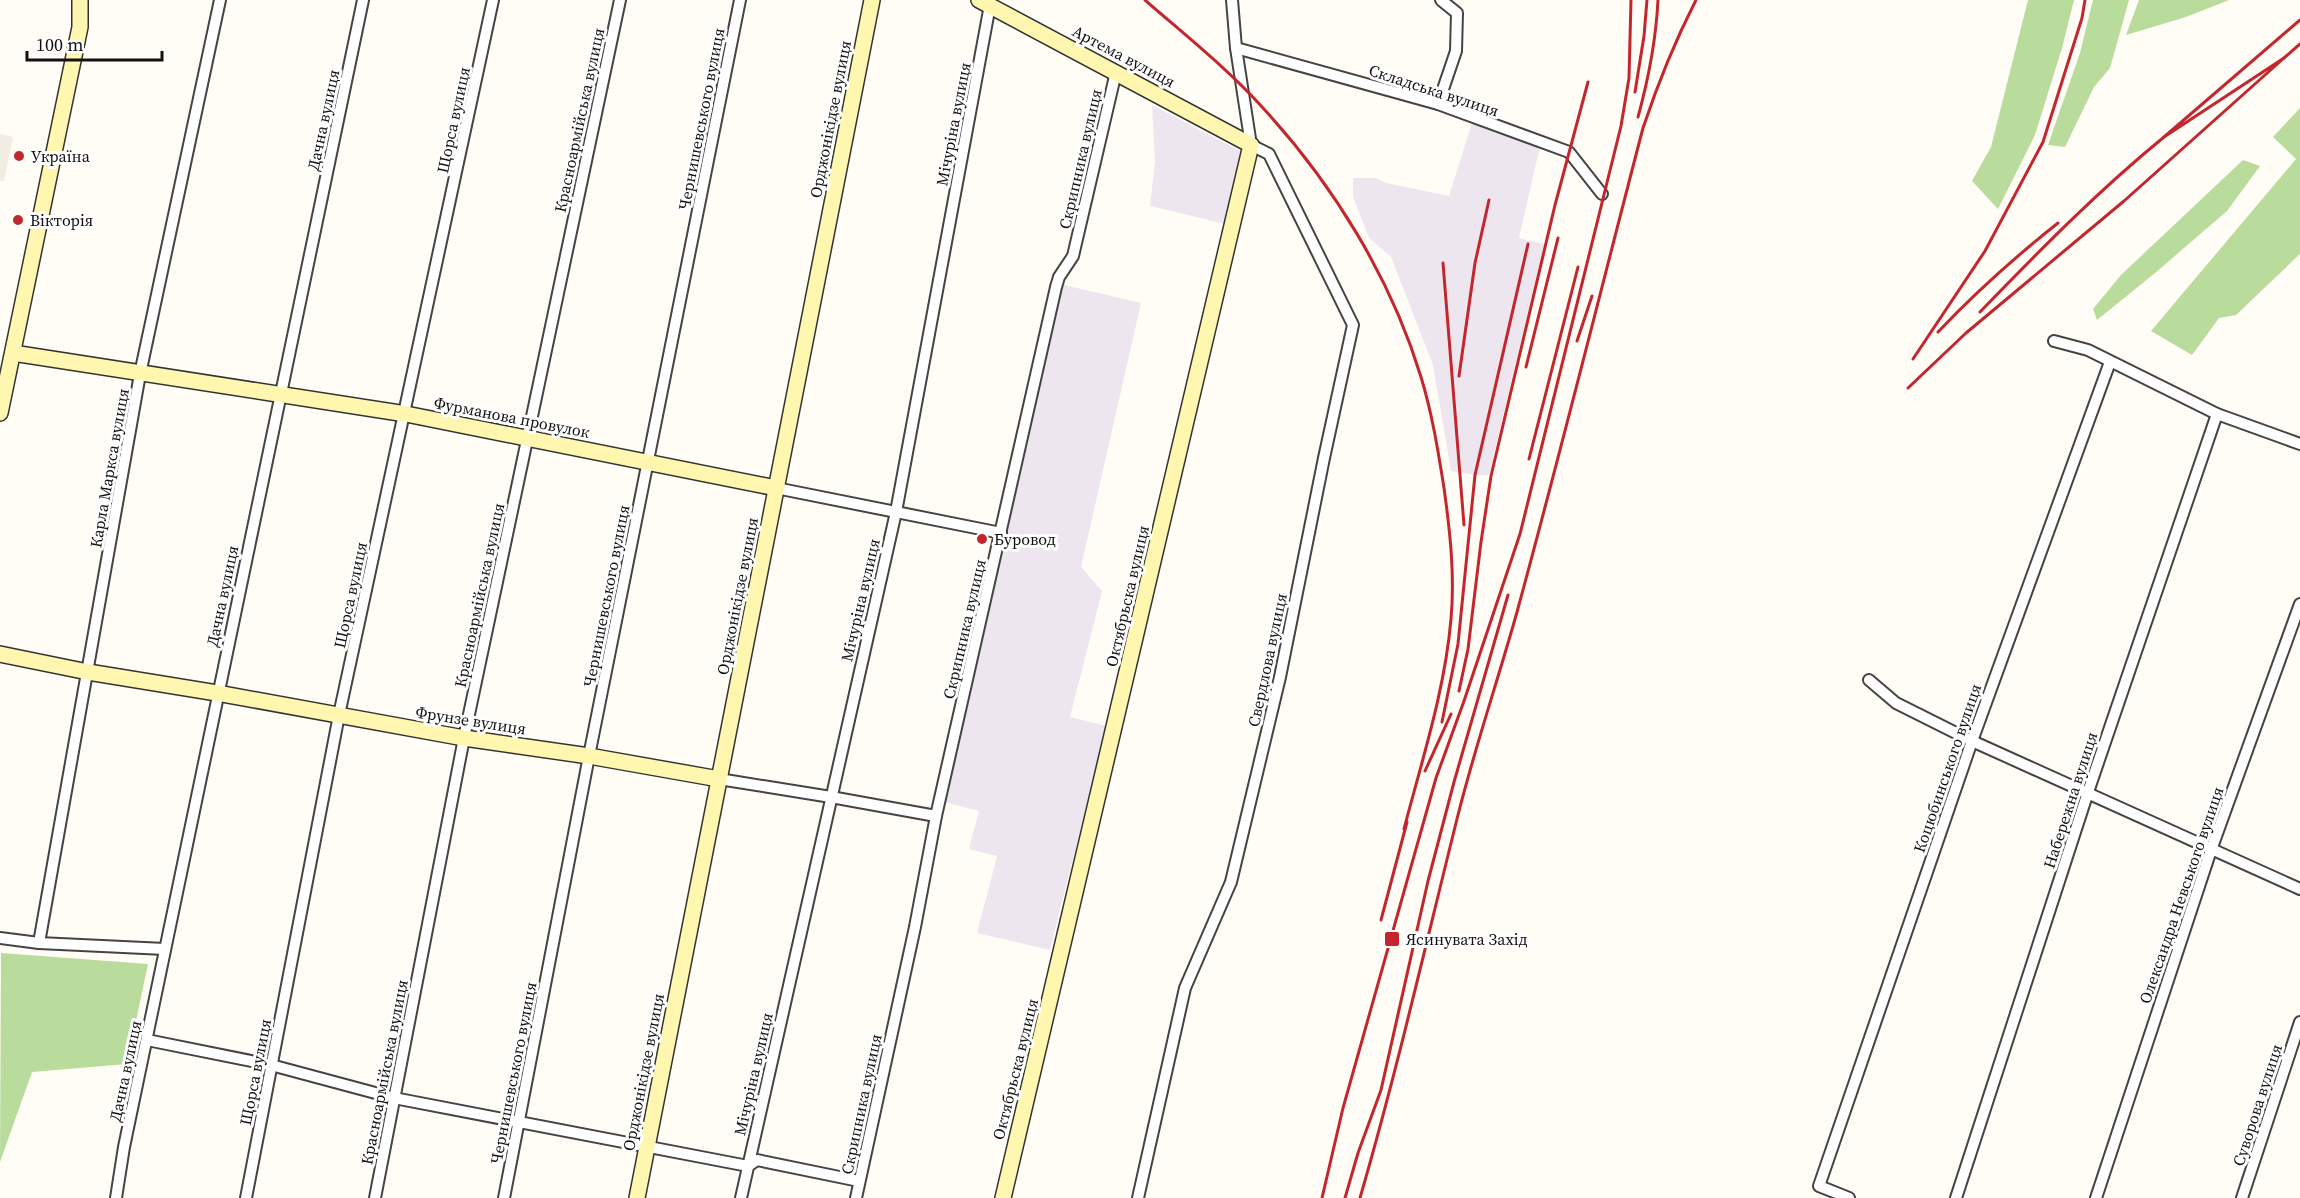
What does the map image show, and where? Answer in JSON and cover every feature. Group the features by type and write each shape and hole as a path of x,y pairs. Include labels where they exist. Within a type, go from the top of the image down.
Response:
{"main road":[{"name":"Орджонікідзе вулиця","path":"637,1198 872,0"},
{"name":"Артема вулиця","path":"985,3 1251,145"},
{"path":"0,413 81,7"},
{"name":"Октябрьска вулиця","path":"1003,1198 1251,145"},
{"name":"Фурманова провулок","path":"13,352 279,396 406,414 776,488"},
{"name":"Фрунзе вулиця","path":"0,654 88,672 464,738 589,756 719,779"}],"street":[{"name":"Карла Маркса вулиця","path":"39,943 140,374 220,0"},
{"name":"Дачна вулиця","path":"116,1198 122,1157 217,693 363,0"},
{"name":"Щорса вулиця","path":"246,1198 339,715 494,0"},
{"name":"Красноармійська вулиця","path":"375,1198 464,738 620,0"},
{"name":"Чернишевського вулиця","path":"504,1198 589,756 740,0"},
{"name":"Октябрьска вулиця","path":"1232,0 1236,48 1251,145"},
{"path":"1438,104 1456,51 1457,13 1441,0"},
{"name":"Мічуріна вулиця","path":"741,1198 896,512 985,3"},
{"name":"Складська вулиця","path":"1236,48 1438,104 1569,152 1602,194"},
{"name":"Скрипника вулиця","path":"856,1198 915,927 936,816 1056,287 1059,277 1073,256 1116,72"},
{"name":"Свердлова вулиця","path":"1138,1198 1185,988 1231,882 1280,677 1353,325 1269,154 1251,145"},
{"path":"2054,341 2088,350 2217,414 2300,444"},
{"name":"Коцюбинського вулиця","path":"1849,1198 1819,1186 1972,741 2110,362"},
{"name":"Набережна вулиця","path":"1956,1198 2088,792 2217,414"},
{"name":"Фурманова провулок","path":"776,488 1001,533"},
{"name":"Олександра Невського вулиця","path":"2096,1198 2211,850 2300,604"},
{"path":"1869,680 1896,703 1972,741 2300,889"},
{"name":"Фрунзе вулиця","path":"719,779 831,796 936,816"},
{"path":"0,938 39,943 165,949"},
{"name":"Суворова вулиця","path":"2242,1198 2300,1022"},
{"path":"147,1040 271,1065 394,1098 748,1166 757,1160 859,1181"}],"shaded area":[{"path":"1152,105 1242,152 1226,224 1150,206 1155,161"},
{"path":"1473,120 1541,142 1519,238 1544,244 1489,475 1451,471 1433,365 1391,257 1369,238 1353,197 1353,178 1376,178 1386,183 1449,196"},
{"path":"0,134 13,137 4,181 0,181"},
{"path":"1060,284 1141,303 1081,567 1102,591 1070,717 1106,726 1050,950 977,933 997,856 969,849 979,811 944,802"}],"green space":[{"path":"2028,0 2074,0 2035,135 1998,209 1972,181 1991,147"},
{"path":"2093,0 2129,0 2110,68 2094,87 2065,147 2048,145 2080,53"},
{"path":"2139,0 2229,0 2186,17 2126,35"},
{"path":"2300,108 2300,254 2236,315 2219,318 2192,355 2151,331 2296,159 2273,137"},
{"path":"2243,160 2260,166 2227,211 2097,320 2093,309 2121,275"},
{"path":"1,953 148,964 127,1064 32,1072 0,1162"}],"railway":[{"path":"1145,0 1206,52 1250,94 1289,137 1313,168 1336,200 1376,268 1394,304 1421,377 1432,418 1444,488 1451,553 1452,603 1444,672 1404,829"},
{"path":"1322,1198 1343,1108 1436,778 1520,534 1621,126 1629,78 1631,0"},
{"path":"1635,92 1647,0"},
{"path":"1638,117 1656,30 1658,0"},
{"path":"1360,1198 1399,1055 1465,790 1533,552 1643,128 1667,62 1696,0"},
{"path":"1913,359 1985,251 2043,142 2082,18 2085,0"},
{"path":"1908,388 1966,333 2124,201 2284,58 2164,137 2300,20"},
{"path":"2284,58 2300,44"},
{"path":"1459,691 1468,649 1491,476 1555,205 1588,82"},
{"path":"1980,312 2092,200 2164,137"},
{"path":"1459,376 1475,263 1489,200"},
{"path":"1938,332 1966,303 2058,223"},
{"path":"1526,367 1558,238"},
{"path":"1442,722 1458,644 1475,475 1528,244"},
{"path":"1443,263 1464,525"},
{"path":"1529,459 1578,267"},
{"path":"1577,341 1592,296"},
{"path":"1345,1198 1358,1153 1381,1090 1428,881 1508,595"},
{"path":"1425,771 1451,714"},
{"path":"1381,920 1407,822"}],"place":[{"name":"Україна","path":"19,156"},
{"name":"Вікторія","path":"18,220"},
{"name":"Буровод","path":"982,539"},
{"name":"Ясинувата Захід","path":"1392,939"}]}
